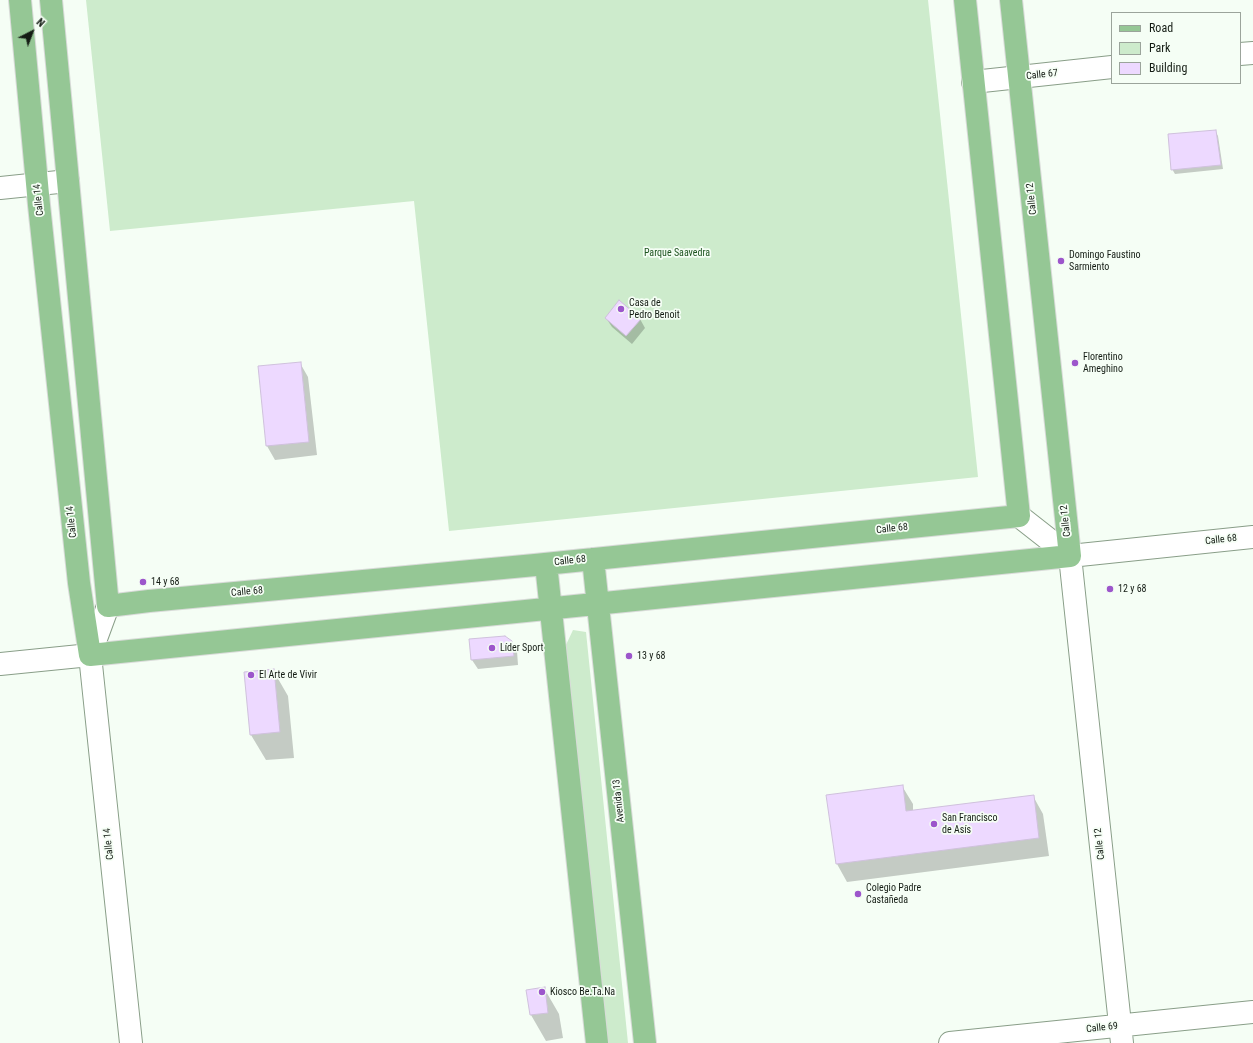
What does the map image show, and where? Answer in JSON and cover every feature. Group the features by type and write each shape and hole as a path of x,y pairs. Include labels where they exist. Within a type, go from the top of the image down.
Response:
{"main road":[{"name":"Calle 14","path":"20,0 37,184 79,583 90,655"},
{"path":"51,0 108,606"},
{"path":"965,0 1019,516"},
{"name":"Calle 12","path":"1011,0 1070,556"},
{"name":"Calle 68","path":"108,606 157,600 546,564 1019,516"},
{"name":"Calle 68","path":"90,655 1070,556"},
{"name":"Avenida 13","path":"593,559 645,1043"},
{"path":"546,564 596,1043"}],"street":[{"path":"1241,54 1253,53"},
{"name":"Calle 67","path":"973,82 1111,67"},
{"path":"0,188 68,181"},
{"path":"1019,516 1070,556"},
{"name":"Calle 68","path":"1070,556 1253,537"},
{"name":"Calle 12","path":"1070,556 1121,1034"},
{"path":"90,655 108,606"},
{"name":"Calle 68","path":"0,664 90,655"},
{"name":"Calle 14","path":"90,655 130,1043"},
{"name":"Calle 69","path":"950,1043 1121,1034 1253,1012"}],"green space":[{"name":"Parque Saavedra","path":"86,0 928,0 978,477 449,531 414,201 110,231"},
{"path":"573,630 586,632 628,1043 607,1043 565,647"}],"building":[{"path":"1216,130 1221,165 1171,170 1168,134"},
{"name":"Casa de Pedro Benoit","path":"619,300 641,319 626,336 605,318"},
{"path":"301,362 309,442 266,446 258,366"},
{"name":"Líder Sport","path":"505,636 512,641 514,656 471,660 469,639"},
{"path":"274,669 280,732 250,735 244,672"},
{"name":"San Francisco de Asís","path":"903,785 906,811 1034,795 1039,838 836,864 826,795"},
{"path":"545,987 548,1013 530,1015 526,990"}],"place":[{"name":"Domingo Faustino Sarmiento","path":"1061,261"},
{"name":"Casa de Pedro Benoit","path":"621,309"},
{"name":"Florentino Ameghino","path":"1075,363"},
{"name":"14 y 68","path":"143,582"},
{"name":"12 y 68","path":"1110,589"},
{"name":"Líder Sport","path":"492,648"},
{"name":"13 y 68","path":"629,656"},
{"name":"El Arte de Vivir","path":"251,675"},
{"name":"San Francisco de Asís","path":"934,824"},
{"name":"Colegio Padre Castañeda","path":"858,894"},
{"name":"Kiosco Be.Ta.Na","path":"542,992"}]}
